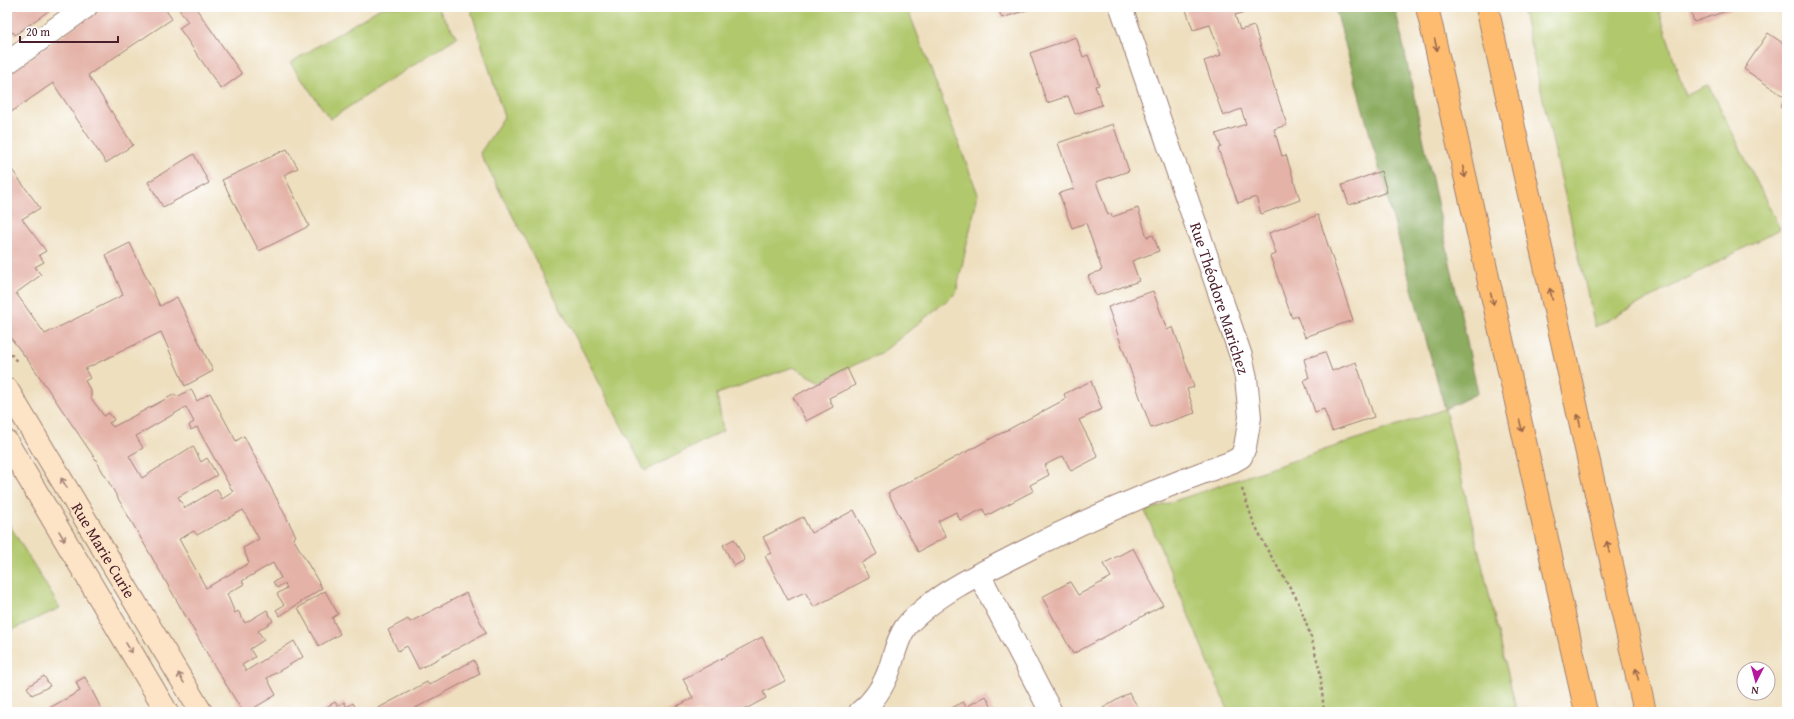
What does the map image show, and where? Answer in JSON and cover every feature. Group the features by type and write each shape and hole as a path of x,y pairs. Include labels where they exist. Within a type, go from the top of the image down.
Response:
{"highway":[{"path":"1427,7 1586,712"},
{"path":"1487,7 1645,712"}],"street":[{"path":"7,63 86,7"},
{"name":"Rue Théodore Marichez","path":"1121,7 1238,349 1246,378 1250,417 1248,436 1241,457 1232,462"},
{"name":"Rue Marie Curie","path":"7,389 201,712"},
{"name":"Rue Marie Curie","path":"7,442 167,712"},
{"path":"860,712 869,705 882,686 896,646 905,628 921,611 940,598 979,574 1066,529 1112,508 1181,480 1232,462"},
{"path":"979,574 1051,712"}],"path":[{"path":"1232,462 1254,521 1268,551 1297,599 1310,634 1320,671 1324,712"}],"green space":[{"path":"382,7 437,7 457,37 330,119 290,63"},
{"path":"470,7 907,7 978,194 956,293 880,354 847,368 821,382 793,367 717,394 723,431 645,471 480,153 504,117"},
{"path":"1335,7 1395,7 1478,393 1445,409"},
{"path":"1522,7 1658,7 1685,96 1709,85 1780,229 1595,327"},
{"path":"1445,409 1517,712 1229,712 1145,511"},
{"path":"7,521 60,608 7,632"}],"building":[{"path":"13,7 54,7 15,35 13,32 7,37 7,11"},
{"path":"104,7 164,7 172,19 88,75 133,145 106,163 53,83 7,115 7,74"},
{"path":"195,7 242,74 221,89 179,28 188,22 178,8"},
{"path":"997,7 1036,7 1002,18"},
{"path":"1185,7 1248,7 1249,11 1235,15 1240,30 1254,26 1287,125 1274,129 1282,156 1286,155 1300,200 1261,214 1256,197 1238,203 1218,149 1221,147 1216,134 1246,124 1241,109 1223,116 1204,61 1221,55 1210,25 1193,30"},
{"path":"1689,7 1738,7 1694,22"},
{"path":"1768,33 1787,46 1787,112 1780,107 1786,98 1744,69"},
{"path":"1076,37 1083,57 1088,55 1099,85 1095,86 1102,105 1075,114 1068,96 1047,103 1030,53"},
{"path":"1113,124 1129,171 1096,182 1108,215 1111,213 1112,217 1138,208 1147,237 1153,235 1159,251 1132,261 1139,281 1096,296 1088,276 1102,270 1086,223 1072,228 1059,193 1074,189 1058,143"},
{"path":"287,149 298,168 284,175 309,226 259,251 222,180"},
{"path":"194,154 209,183 163,207 148,182"},
{"path":"7,163 40,208 22,219 46,251 39,255 44,262 35,267 41,275 16,293 45,334 123,295 106,255 130,243 160,306 177,297 213,371 185,386 161,332 85,369 90,378 85,381 91,391 91,398 104,416 109,413 114,420 109,423 113,427 175,394 177,397 191,389 197,401 210,393 236,441 244,436 296,536 293,538 322,588 280,616 276,610 284,605 277,594 287,588 284,583 277,588 273,582 281,578 273,563 242,581 244,584 227,594 235,613 238,611 245,623 267,610 273,621 258,631 264,640 250,649 255,657 242,665 246,671 294,641 303,657 267,678 276,695 247,712 243,712 212,662 96,460 33,367 7,333","holes":["186,407 194,422 189,425 191,430 197,427 233,492 222,499 217,489 185,508 178,497 217,475 207,458 201,462 193,446 142,478 129,456 143,448 136,436","243,510 259,539 243,548 249,563 206,588 179,539 194,531 197,535"]},
{"path":"1381,171 1387,192 1349,205 1342,185"},
{"path":"1318,215 1353,320 1305,337 1297,316 1292,318 1270,256 1276,254 1269,233"},
{"path":"1153,291 1167,330 1173,327 1194,387 1187,389 1195,413 1151,428 1108,307"},
{"path":"1325,352 1332,371 1356,362 1374,417 1332,431 1324,409 1315,412 1304,380 1309,378 1304,359"},
{"path":"847,368 855,385 829,398 833,407 806,421 793,397"},
{"path":"1091,381 1102,409 1079,420 1098,457 1071,471 1063,456 1045,465 1049,475 1030,485 1033,491 986,516 983,509 960,520 956,512 938,521 946,537 918,552 888,493 1066,399 1064,394"},
{"path":"854,510 877,554 861,563 869,578 814,607 805,592 788,600 765,556 771,553 763,537 803,517 811,533"},
{"path":"734,539 745,560 734,566 723,545"},
{"path":"1133,548 1163,605 1073,654 1042,597 1070,582 1078,595 1095,586 1111,577 1103,564"},
{"path":"325,591 338,614 332,618 340,634 319,646 298,608"},
{"path":"466,593 486,633 419,669 407,646 398,651 388,630 408,619 410,622"},
{"path":"762,637 785,681 763,692 766,698 740,712 666,712 693,698 683,679"},
{"path":"474,660 480,674 408,712 371,712 427,682 429,685"},
{"path":"44,676 50,686 32,695 27,687"},
{"path":"85,677 103,712 42,712 80,691 76,682"},
{"path":"1129,693 1138,707 1128,712 1105,712 1103,708"},
{"path":"986,696 994,712 944,712 963,702 966,707"},
{"path":"335,702 338,706 344,702 347,707 353,703 358,712 318,712"}]}
